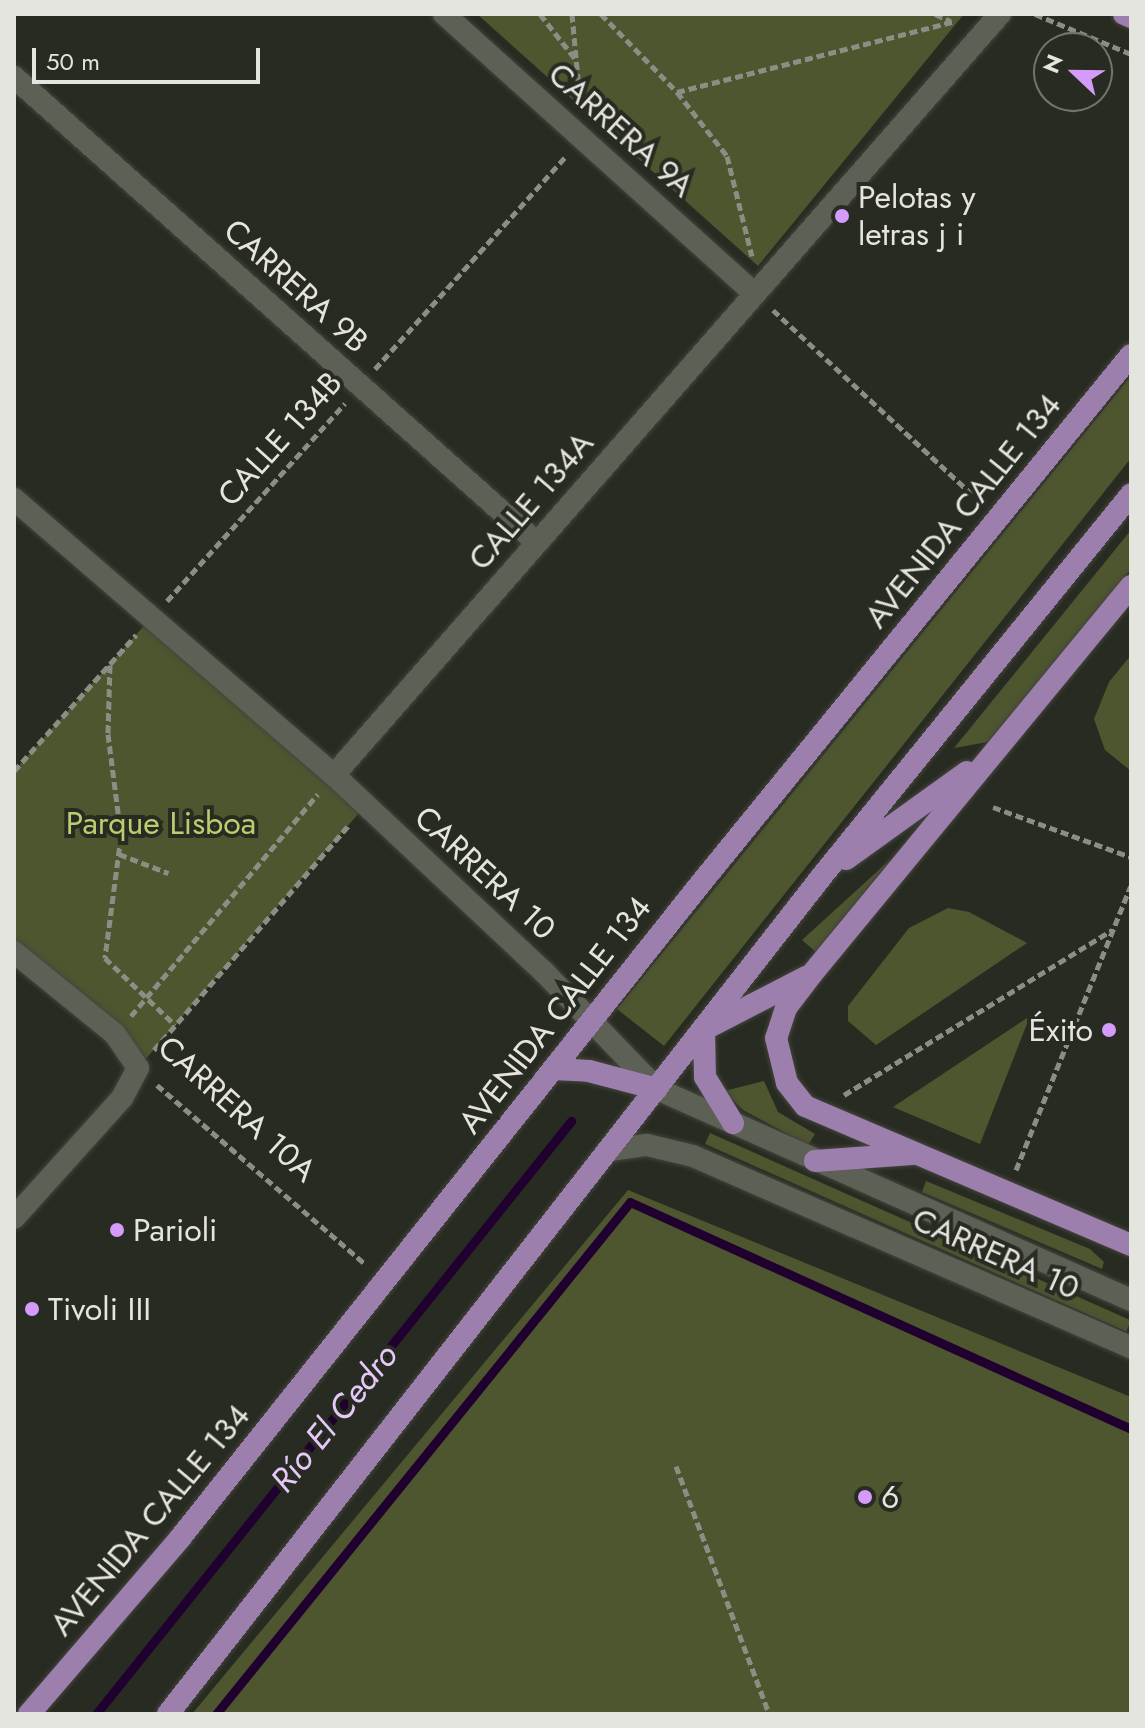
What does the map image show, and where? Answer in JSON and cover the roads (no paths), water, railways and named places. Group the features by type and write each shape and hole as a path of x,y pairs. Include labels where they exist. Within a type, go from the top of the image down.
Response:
{"main road":[{"path":"1124,14 1131,17"},
{"name":"AVENIDA CALLE 134","path":"29,1714 181,1537 553,1069 1131,355"},
{"path":"168,1714 822,876 1131,494"},
{"path":"1126,1246 805,1106 787,1083 778,1059 779,1024 811,975 1131,586"},
{"path":"822,876 994,753"},
{"path":"704,1030 811,975"},
{"path":"704,1030 705,1077 733,1123"},
{"path":"553,1069 589,1071 657,1089"},
{"path":"815,1161 917,1154"}],"street":[{"name":"CARRERA 9A","path":"444,14 755,294"},
{"name":"CALLE 134A","path":"334,775 1000,14"},
{"name":"CARRERA 9B","path":"14,77 537,543"},
{"name":"CARRERA 10","path":"14,499 334,775 592,1021 657,1089 1131,1300"},
{"name":"CARRERA 10A","path":"14,952 115,1034 138,1068 122,1098 14,1218"},
{"name":"CARRERA 10","path":"610,1150 647,1145 693,1156 1131,1347"}],"waterway":[{"name":"Río El Cedro","path":"96,1714 571,1121"},
{"path":"216,1714 630,1202 1131,1429"}],"place":[{"name":"Pelotas y letras j i","path":"842,216"},
{"name":"Éxito","path":"1109,1030"},
{"name":"Parioli","path":"117,1230"},
{"name":"Tivoli III","path":"32,1309"},
{"name":"6","path":"865,1497"}],"park label":[{"name":"Parque Lisboa","path":"161,823"}]}
